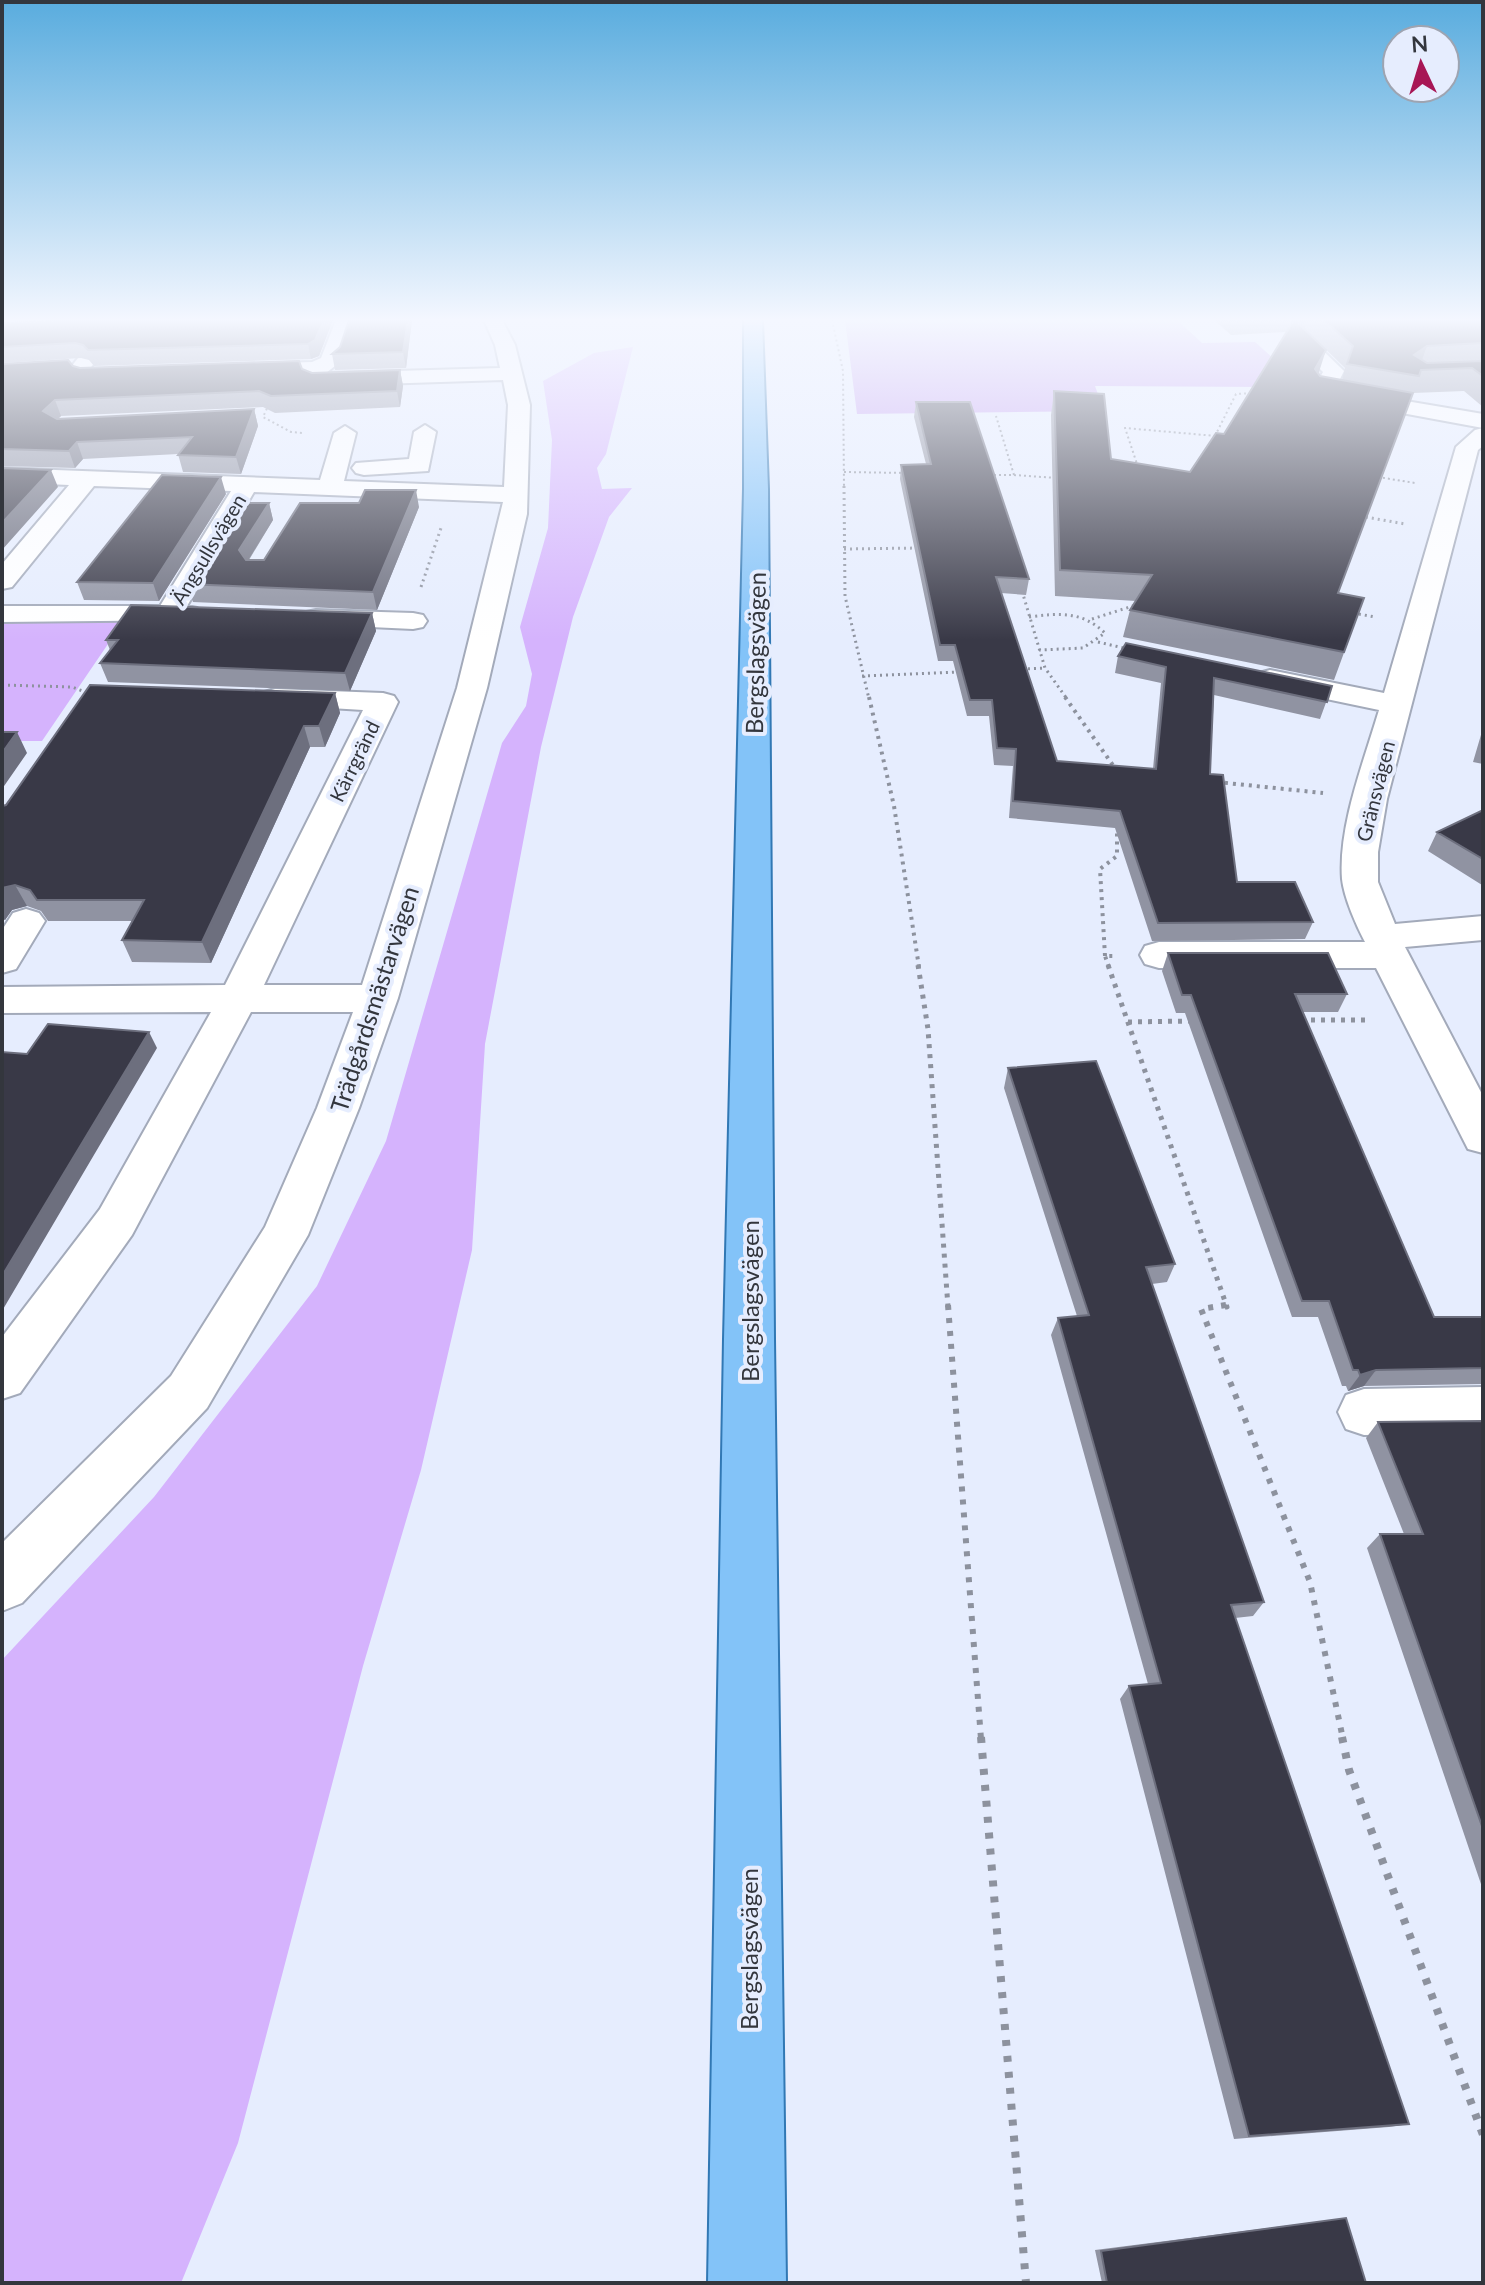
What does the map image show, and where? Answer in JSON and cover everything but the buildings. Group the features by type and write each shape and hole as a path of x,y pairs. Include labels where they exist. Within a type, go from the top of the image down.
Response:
{"main road":[{"name":"Bergslagsvägen","path":"747,2283 755,427"}],"street":[{"name":"Trädgårdsmästarvägen","path":"2,1583 189,1392 285,1235 338,1108 378,998 472,688 518,495 519,427"},
{"name":"Ängsullsvägen","path":"305,492 420,466 425,432"},
{"path":"305,492 345,433"},
{"name":"Gränsvägen","path":"1483,435 1467,447 1459,506 1418,625 1370,799 1360,852 1360,882 1385,946 1483,1137"},
{"path":"29,476 46,451"},
{"name":"Ängsullsvägen","path":"2,475 246,486 305,492 518,495"},
{"path":"2,581 87,479"},
{"name":"Ängsullsvägen","path":"169,613 246,486"},
{"name":"Ängsullsvägen","path":"2,614 215,615"},
{"path":"291,617 413,621"},
{"path":"1249,674 1397,705"},
{"name":"Kärrgränd","path":"2,1377 116,1222 216,1043 383,702 243,697"},
{"path":"2,960 26,921"},
{"path":"1159,955 1385,946 1483,928"},
{"path":"2,1000 378,998"},
{"path":"1364,1412 1483,1410"}],"path":[{"path":"281,427 291,432 345,433"},
{"path":"844,427 845,596 894,806 928,1029 969,1596 1026,2283"},
{"path":"999,427 1014,475"},
{"path":"1139,469 1125,428 1216,436 1220,427"},
{"path":"844,472 916,473"},
{"path":"992,489 988,475 1057,478"},
{"path":"1369,476 1459,506"},
{"path":"1353,515 1459,506"},
{"path":"844,549 934,548"},
{"path":"1021,589 1045,668 1117,770 1117,784"},
{"path":"1029,617 1064,613 1092,619 1135,606 1142,596"},
{"path":"1339,610 1418,625"},
{"path":"1039,650 1078,650 1098,642 1105,633 1092,619"},
{"path":"1098,642 1130,650"},
{"path":"1014,670 1045,668"},
{"path":"862,676 968,671"},
{"path":"2,685 72,687 88,693"},
{"path":"1212,781 1370,799"},
{"path":"1117,827 1117,856 1100,869 1105,956 1227,1307 1201,1309 1310,1582 1349,1770 1483,2135"},
{"path":"1105,956 1159,955"},
{"path":"1300,1020 1424,1020"},
{"path":"1128,1022 1206,1021"}],"shaded area":[{"path":"550,427 613,427 606,454 597,468 602,489 632,488 609,517 573,617 541,747 485,1044 472,1250 421,1470 363,1666 238,2143 181,2283 2,2283 2,1660 154,1497 317,1286 386,1141 502,743 526,706 532,674 520,627 548,528"},
{"path":"2,619 125,619 42,741 2,741"}]}
